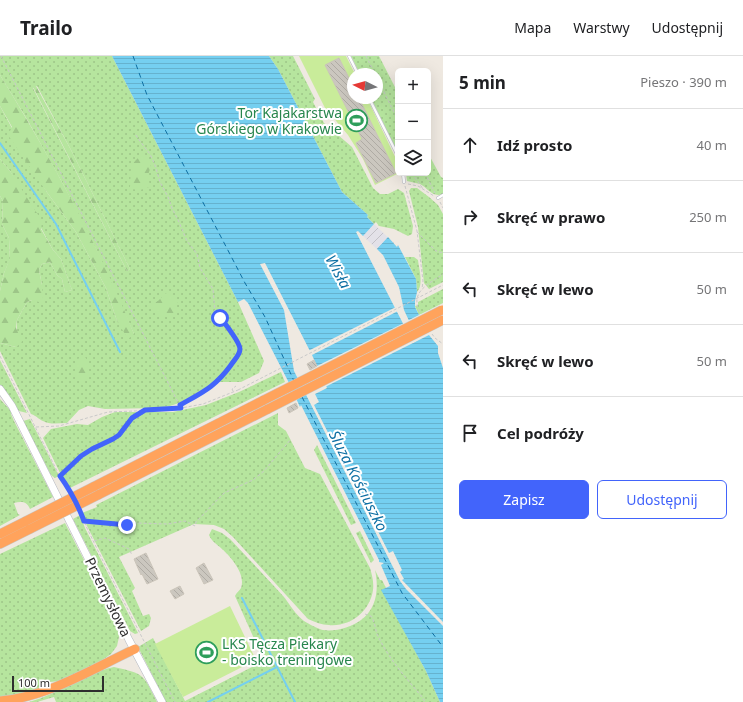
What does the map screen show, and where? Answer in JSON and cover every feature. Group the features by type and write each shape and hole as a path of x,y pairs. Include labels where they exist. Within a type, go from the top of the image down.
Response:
{"highway":[{"path":"0,544 264,400 443,310"},
{"path":"0,534 268,409 443,320"},
{"path":"0,701 17,699 38,693 72,679 134,649"}],"main road":[{"name":"Przemysłowa","path":"0,390 12,406 162,702"},
{"path":"0,397 12,406"}],"lane":[{"path":"349,56 355,68"},
{"path":"372,104 395,150"},
{"path":"403,176 404,182"},
{"path":"438,198 443,195"}],"path":[{"path":"1,56 181,408"},
{"path":"366,56 372,68"},
{"path":"383,90 395,114"},
{"path":"136,135 152,160 160,182 180,222 187,241 197,254 200,268 213,289 215,312 228,327 239,344 241,350 238,357 214,385 180,405"},
{"path":"414,176 428,194 438,198"},
{"path":"427,176 443,208"},
{"path":"422,289 423,281 417,231 404,184 414,184 424,190"},
{"path":"417,231 436,251 443,253"},
{"path":"416,306 417,296 422,289 443,274"},
{"path":"36,427 59,426 102,413 181,408 203,404 238,390 443,285"},
{"path":"435,338 443,344"},
{"path":"0,356 60,476 70,490"},
{"path":"233,392 232,389 236,386"},
{"path":"60,476 81,456 119,435 132,418 145,410"},
{"path":"84,521 127,525 137,523 167,524 185,521 195,526 196,522 224,493 254,480 264,471 291,439"},
{"path":"80,511 93,541 175,702"},
{"path":"93,541 105,538 129,549 132,555"},
{"path":"364,614 371,616 374,620 377,633 396,666 425,702"}],"shaded area":[{"path":"374,224 394,243 383,255 363,236"}],"green space":[{"path":"0,56 112,56 238,302 264,361 259,373 241,382 215,382 182,402 170,406 157,408 105,409 88,406 79,410 67,423 55,424 41,420 31,414 0,351 0,343 16,347 17,320 27,302 32,300 42,285 39,270 42,264 50,262 57,275 62,279 65,292 72,290 61,259 53,250 10,171 0,159 0,106 46,191 76,232 106,288 117,321 134,334 96,249 63,184 28,121 0,75","holes":["37,86 71,150 130,269 127,271 33,88"]},
{"path":"269,56 293,56 315,99 313,102 324,123 352,147 373,188 380,194 388,194 398,189 404,193 413,226 412,234 408,236 394,229 379,226 376,222 374,224 367,217 368,215 342,192 278,69"},
{"name":"Tor Kajakarstwa Górskiego w Krakowie","path":"299,56 346,56 352,68 347,68 347,104 370,104 395,157 395,175 375,185 363,159 348,135 325,108"},
{"path":"351,56 379,56 395,87 395,147 374,104 383,104 383,68 357,68"},
{"path":"0,75 73,202 105,267 134,334 128,339 117,321 106,288 76,232 8,135 12,127 0,106"},
{"path":"36,86 71,150 130,269 127,271 33,87"},
{"path":"141,155 143,155 151,166 148,175 150,187 140,190 131,189 131,165"},
{"path":"0,159 10,171 42,221 41,229 53,250 61,259 72,290 65,292 62,279 57,275 50,262 42,264 39,270 43,299 39,302 32,300 27,302 17,320 16,328 22,342 16,347 0,343 0,291 4,273 10,258 9,238 2,224 3,201 0,196"},
{"path":"431,159 443,178 443,194 433,194 420,184 407,181 406,176 431,176"},
{"path":"411,188 417,188 429,197 438,205 443,214 443,282 429,289 424,283 418,227 409,191"},
{"path":"0,196 3,201 2,224 9,238 10,259 4,273 0,291"},
{"path":"405,257 414,257 418,260 421,281 417,292 416,279"},
{"path":"443,289 443,303 419,315 415,306 418,305 418,302"},
{"path":"166,293 175,297 178,302 175,312 170,317 159,316 152,310 152,304 158,301"},
{"path":"85,357 88,362 88,380 83,382 77,377 77,359"},
{"path":"0,360 27,413 19,411 0,386"},
{"path":"281,372 285,382 70,488 61,475 43,438 51,429 77,424 88,425 115,412 173,412 206,405 239,392"},
{"path":"0,399 12,412 11,414 14,421 53,497 30,509 24,502 14,503 18,514 20,515 0,526"},
{"path":"278,413 278,425 286,431 305,468 320,474 370,568 373,579 373,590 368,605 364,611 352,620 337,625 326,625 308,619 224,529 214,525 194,524 119,557 135,588 132,591 143,616 149,614 151,618 149,626 141,631 87,526 82,513 97,507 96,505"},
{"path":"30,419 59,476 55,478 51,475 23,421"},
{"path":"317,445 356,523 351,525 314,450"},
{"path":"80,515 85,528 138,633 135,634 130,631 73,519"},
{"path":"65,523 119,628 117,646 111,654 98,663 59,681 50,682 38,690 19,695 0,697 0,554"},
{"path":"212,529 222,533 230,539 284,597 301,619 319,629 338,630 357,623 366,615 374,604 376,598 377,584 375,570 386,588 382,590 426,671 440,702 166,702 138,647 153,638 185,701 264,661 235,596 241,588 242,583 240,572 229,556 210,537 209,535"},
{"path":"360,531 374,560 371,563 356,533"},
{"name":"LKS Tęcza Piekary - boisko treningowe","path":"230,606 256,660 183,697 155,644"},
{"path":"114,667 132,671 142,677 149,686 157,702 56,702 54,697 37,702 29,702 51,694 92,674"}],"water":[{"path":"112,56 269,56 278,69 342,192 368,215 367,217 374,224 363,236 358,231 356,232 413,343 418,340 404,310 399,287 383,255 377,249 388,237 397,247 398,245 416,279 417,292 415,307 429,335 438,346 438,353 443,368 443,622 402,580 404,579 400,572 402,570 393,551 389,553 314,405 319,402 315,394 327,388 312,355 265,263 260,264 284,310 294,371 400,581 443,626 443,702 440,702 426,671 381,590 390,586 381,565 384,563 379,562 301,405 300,407 248,303 244,299 238,302"}],"pier":[{"path":"396,307 398,311 310,356 308,351"},
{"path":"421,314 431,334 313,393 324,387 315,367 404,323 413,341 416,340 407,321"}],"building":[{"path":"339,58 347,74 347,104 362,104 395,174 376,183 356,143 362,139 325,65"},
{"path":"314,360 317,366 310,370 307,364"},
{"path":"296,403 298,408 289,413 287,408"},
{"path":"146,553 158,579 147,584 134,559"},
{"path":"204,563 213,580 204,584 196,568"},
{"path":"180,586 184,594 175,599 170,591"}],"waterway":[{"path":"0,143 56,224 120,352"},
{"path":"242,598 295,702"},
{"path":"208,702 277,667"}],"ferry route":[{"path":"133,56 147,95 245,283 265,317 294,381"},
{"path":"302,397 402,593 443,647"}],"place":[{"name":"Tor Kajakarstwa Górskiego w Krakowie","path":"357,121"},
{"name":"LKS Tęcza Piekary - boisko treningowe","path":"206,652"}],"route":[{"path":"127,525 84,521 70,490 60,476 81,456 119,435 132,418 145,410 181,408 180,405 214,385 238,357 241,350 239,344 228,327 220,318"}],"water label":[{"name":"Wisła","path":"338,272"},
{"name":"Śluza Kościuszko","path":"358,481"}]}
